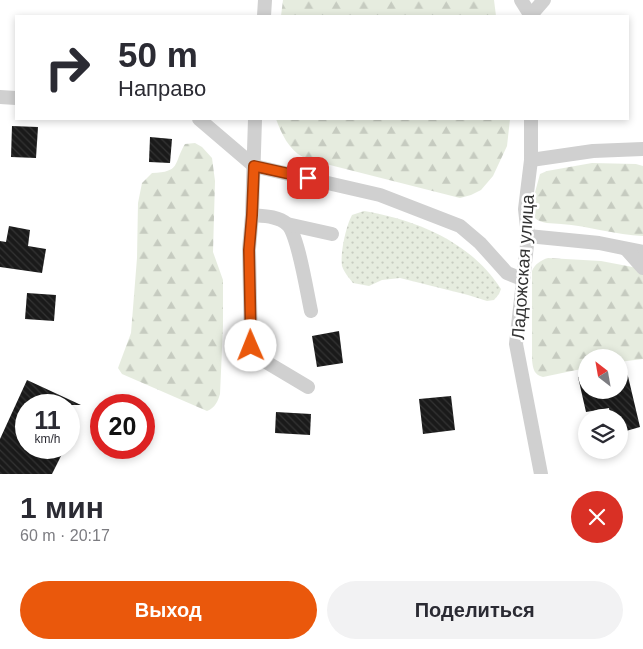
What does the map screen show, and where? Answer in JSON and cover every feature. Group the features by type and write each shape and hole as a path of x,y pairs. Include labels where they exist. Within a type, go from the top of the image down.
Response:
{"lane":[{"path":"264,15 265,0"},
{"path":"521,0 530,15"},
{"path":"532,15 544,0"},
{"path":"0,97 15,98"},
{"path":"200,120 254,166 380,195 460,226 480,243 507,273 522,279"},
{"path":"256,120 249,250 251,346 261,359 308,387"},
{"name":"Ладожская улица","path":"531,120 531,160 525,209 528,236 516,344 540,474"},
{"path":"531,160 593,151 643,149"},
{"path":"252,215 268,217 287,224 332,234"},
{"path":"287,224 294,237 311,311"},
{"path":"528,236 599,243 643,252"},
{"path":"626,249 643,268"}],"green space":[{"path":"283,0 494,0 496,15 281,15"},
{"path":"276,120 510,120 507,146 493,176 481,190 460,198 305,158 290,146"},
{"path":"195,143 202,147 212,158 215,181 213,252 223,280 220,394 216,404 207,411 122,374 118,368 131,333 137,258 138,203 142,183 152,173 172,169 185,144"},
{"path":"592,163 636,164 643,166 643,236 547,223 535,218 534,196 540,174"},
{"path":"364,211 404,220 423,227 458,246 489,273 501,289 499,294 494,300 487,301 400,278 382,280 369,286 353,283 342,266 344,240 352,215"},
{"path":"548,258 601,261 643,269 643,359 628,361 628,349 578,349 578,370 543,377 536,373 532,360 532,271 543,260"}],"building":[{"path":"12,126 38,127 36,158 11,157"},
{"path":"150,137 172,139 170,163 149,162"},
{"path":"9,226 30,230 28,246 46,249 42,273 0,267 0,241 6,242"},
{"path":"27,293 56,295 54,321 25,319"},
{"path":"339,331 343,363 317,367 312,336"},
{"path":"628,376 640,427 628,430 628,409 585,409 583,399 628,399"},
{"path":"27,380 57,394 21,394"},
{"path":"451,396 455,430 423,434 419,399"},
{"path":"15,406 15,459 60,459 52,474 0,474 0,439"},
{"path":"276,412 311,414 310,435 275,433"}],"route":[{"path":"251,346 249,250 254,166 308,178"}]}
